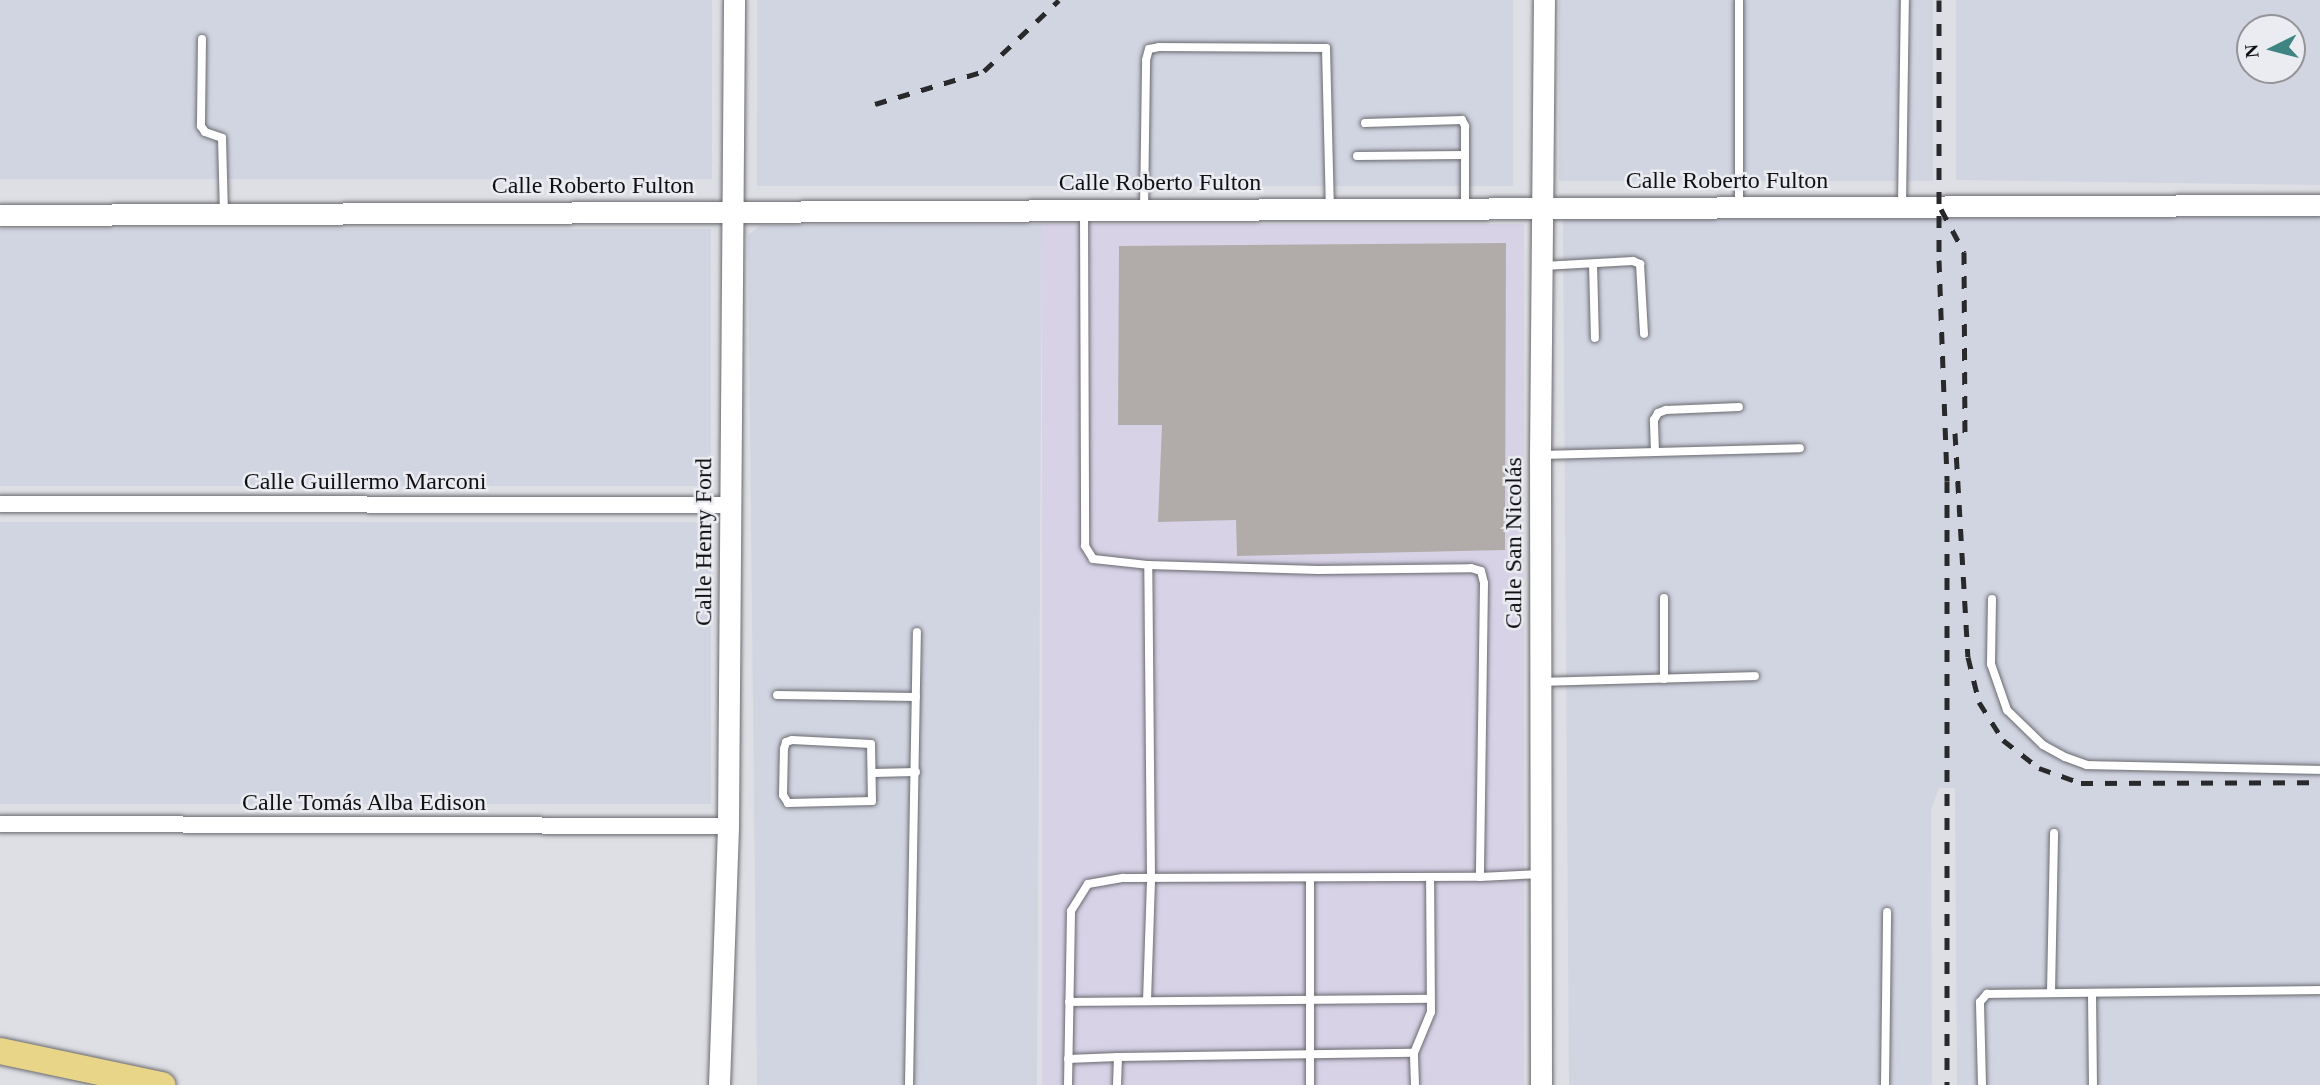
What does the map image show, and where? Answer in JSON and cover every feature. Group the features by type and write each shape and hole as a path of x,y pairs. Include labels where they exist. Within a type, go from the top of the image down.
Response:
{"main road":[{"path":"0,1051 162,1085"}],"street":[{"name":"Calle Henry Ford","path":"719,1085 728,826 734,0"},
{"name":"Calle San Nicolás","path":"1541,1085 1540,455 1544,0"},
{"name":"Calle Roberto Fulton","path":"0,215 2320,205"},
{"name":"Calle Guillermo Marconi","path":"0,504 730,505"},
{"name":"Calle Tomás Alba Edison","path":"0,824 728,826"}],"lane":[{"path":"1739,0 1739,207"},
{"path":"1902,206 1905,0"},
{"path":"202,39 201,126 205,132 222,138 224,214"},
{"path":"1144,210 1146,60 1149,49 1159,47 1326,48 1330,209"},
{"path":"1365,123 1457,118 1465,126 1465,208"},
{"path":"1357,156 1464,155"},
{"path":"1084,210 1085,546 1093,559 1148,565 1318,570 1471,568 1481,571 1485,583 1480,877"},
{"path":"1543,266 1633,261 1640,264 1644,334"},
{"path":"1593,264 1595,338"},
{"path":"1655,452 1654,420 1658,413 1666,410 1739,407"},
{"path":"1540,455 1800,448"},
{"path":"1147,1001 1151,878 1148,565"},
{"path":"1664,598 1664,679"},
{"path":"1992,599 1991,664 2007,710 2024,729 2065,757 2087,765 2320,770"},
{"path":"909,1085 917,632"},
{"path":"1541,682 1755,676"},
{"path":"777,695 916,696"},
{"path":"792,740 871,744 873,773 872,801 868,803 788,803 783,795 783,749 786,742 792,740"},
{"path":"873,773 916,772"},
{"path":"2051,993 2054,833"},
{"path":"1068,1085 1071,911 1088,884 1123,878 1480,877 1539,874"},
{"path":"1415,1085 1415,1053 1431,1012 1430,877"},
{"path":"1310,878 1310,1085"},
{"path":"1885,1085 1887,912"},
{"path":"1982,1085 1982,997 2051,993 2320,990"},
{"path":"2092,993 2093,1085"},
{"path":"1069,1002 1430,999"},
{"path":"1068,1059 1415,1053"},
{"path":"1117,1085 1118,1057"}],"shaded area":[{"path":"0,0 712,0 712,179 0,179"},
{"path":"757,0 1513,0 1513,186 757,186"},
{"path":"1559,0 1933,0 1933,181 1559,181"},
{"path":"1956,0 2320,0 2320,185 1956,180"},
{"path":"2320,216 2320,1085 1957,1085 1955,788 1939,788 1931,810 1932,1085 1569,1085 1563,219"},
{"path":"1042,224 1524,224 1524,1085 1042,1085"},
{"path":"1042,224 1037,1085 757,1085 748,235 761,225"},
{"path":"0,229 711,229 711,486 0,486"},
{"path":"0,522 711,522 711,804 0,804"}],"building":[{"path":"1506,243 1505,550 1237,556 1236,520 1158,522 1162,425 1118,425 1119,246"}],"railway":[{"path":"875,104 984,71 1059,0"},
{"path":"1939,0 1939,260 1947,481 1947,1085"},
{"path":"1941,209 1964,252 1965,438"},
{"path":"1955,433 1968,657 1979,702 2003,740 2039,768 2081,783 2320,782"}]}
